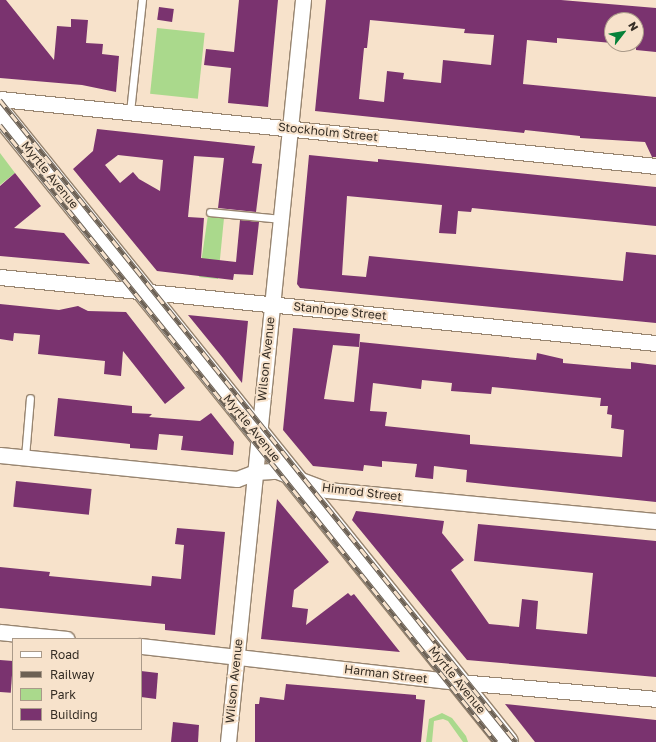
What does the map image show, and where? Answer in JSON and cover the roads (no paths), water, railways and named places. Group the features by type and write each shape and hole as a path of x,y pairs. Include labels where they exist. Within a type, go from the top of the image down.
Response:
{"main road":[{"name":"Myrtle Avenue","path":"0,113 294,480 507,742"}],"street":[{"name":"Wilson Avenue","path":"228,742 303,0"},
{"name":"Stockholm Street","path":"0,100 291,128 656,166"},
{"name":"Stanhope Street","path":"0,276 656,343"},
{"name":"Himrod Street","path":"0,455 237,479 255,472 276,471 294,480 327,490 656,521"},
{"path":"0,632 57,638"},
{"name":"Harman Street","path":"142,646 459,682 656,699"}],"lane":[{"path":"130,112 142,0"},
{"path":"210,212 281,219"},
{"path":"25,457 30,398"}],"railway":[{"path":"0,100 516,742"},
{"path":"0,125 496,742"}]}
